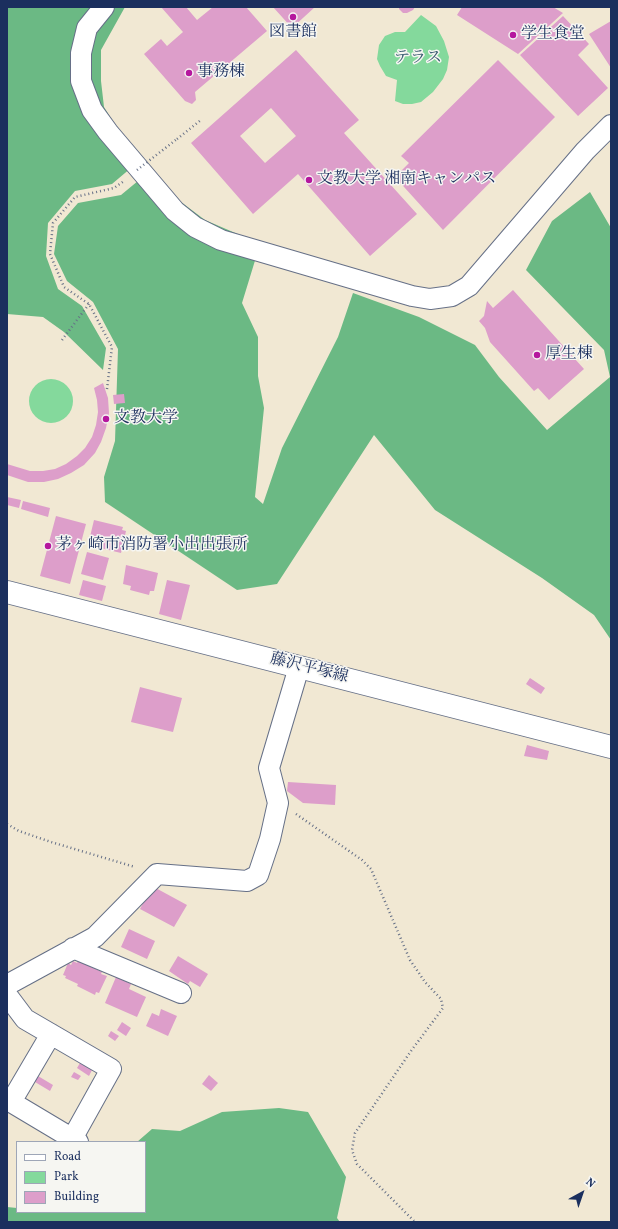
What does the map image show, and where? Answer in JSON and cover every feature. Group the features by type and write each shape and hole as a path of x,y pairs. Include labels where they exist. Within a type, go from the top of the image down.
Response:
{"main road":[{"name":"藤沢平塚線","path":"7,592 611,747"}],"street":[{"path":"104,7 88,28 81,53 81,81 92,110 104,127 175,211 195,227 221,240 412,296 430,299 452,296 469,286 585,151 611,125"},
{"path":"7,985 94,937 157,874 247,881 258,875 270,839 278,801 269,768 299,667"},
{"path":"73,948 181,993"},
{"path":"7,995 25,1019 51,1034 111,1069 75,1140 11,1102 51,1034"}],"path":[{"path":"132,175 201,120"},
{"path":"107,389 112,347 89,304 64,287 50,254 53,223 75,197 114,188 126,179"},
{"path":"62,340 89,304"},
{"path":"278,801 362,860 371,869 410,960 425,982 441,999 443,1008 411,1051 355,1133 352,1150 357,1164 414,1222"},
{"path":"7,824 19,831 51,842 157,874"}],"green space":[{"path":"7,7 125,7 101,50 101,81 104,107 138,162 112,184 75,191 48,223 46,256 58,289 82,306 106,348 103,370 64,332 43,317 7,314"},
{"name":"テラス","path":"421,15 436,26 444,41 449,57 447,70 443,79 433,92 421,102 403,104 395,101 397,80 386,76 377,59 379,45 385,36 395,32 405,32"},
{"path":"150,171 177,199 205,220 247,238 261,241 242,303 258,337 258,376 264,408 255,497 263,504 282,448 338,337 353,293 419,317 475,345 499,377 547,430 610,377 604,350 526,270 552,221 590,192 611,228 611,640 594,615 542,578 435,510 374,435 277,584 237,590 105,502 104,477 115,441 118,349 93,302 67,281 54,254 58,226 78,203 121,195"},
{"path":"47,379 55,379 60,380 67,385 72,392 72,410 67,417 60,422 47,423 39,420 32,413 29,405 29,397 32,389 39,382"},
{"path":"279,1108 308,1112 346,1177 337,1218 340,1222 7,1222 7,1207 16,1208 16,1213 146,1213 146,1141 138,1141 152,1129 180,1131 222,1112"}],"building":[{"name":"事務棟","path":"161,7 186,7 197,20 213,7 246,7 267,31 195,92 196,100 192,104 185,101 144,54 161,39 167,46 183,32"},
{"name":"図書館","path":"273,7 315,7 292,28"},
{"path":"399,7 415,7 407,13 403,13"},
{"name":"学生食堂","path":"462,7 553,7 563,13 518,54 457,15"},
{"path":"563,16 589,44 578,55 608,88 578,116 520,55"},
{"path":"611,21 611,68 589,34"},
{"path":"296,50 359,120 344,133 417,214 370,256 298,174 253,214 191,143","holes":["271,108 296,136 265,163 240,136"]},
{"path":"498,60 555,117 443,230 395,177 409,163 401,156"},
{"name":"厚生棟","path":"513,290 584,369 549,400 538,388 534,391 490,342 485,328 479,321 484,316 487,301 493,308"},
{"path":"103,383 108,398 109,413 106,428 95,453 84,465 58,479 44,482 28,482 7,475 7,464 30,471 43,471 55,469 66,464 77,456 85,448 92,437 98,412 94,388"},
{"path":"124,394 125,403 114,404 113,395"},
{"path":"7,497 21,500 19,508 7,505"},
{"path":"23,501 50,508 48,517 21,509"},
{"path":"56,516 86,524 70,584 40,576"},
{"path":"94,520 123,527 122,530 126,531 121,553 88,545"},
{"path":"87,552 109,558 103,580 81,574"},
{"path":"126,565 158,573 154,591 150,591 149,595 130,590 131,586 123,584"},
{"path":"83,580 106,586 102,601 79,595"},
{"path":"167,580 190,585 181,620 159,614"},
{"path":"530,678 545,688 541,694 526,684"},
{"path":"140,687 182,698 173,732 131,722"},
{"path":"527,745 549,751 547,760 524,756"},
{"path":"288,782 336,785 335,805 303,803 287,791"},
{"path":"152,886 187,905 174,927 140,909"},
{"path":"129,929 155,941 147,959 121,947"},
{"path":"178,956 208,974 200,987 190,981 188,984 169,971"},
{"path":"73,961 77,963 78,961 102,972 101,974 107,976 99,993 96,992 95,995 65,978 66,976 63,975 68,963 71,965"},
{"path":"116,977 131,984 129,989 146,997 137,1017 105,1003"},
{"path":"161,1009 177,1016 168,1036 146,1026 152,1013 159,1016"},
{"path":"122,1022 131,1028 126,1036 117,1030"},
{"path":"111,1031 119,1036 115,1041 108,1036"},
{"path":"80,1063 92,1070 89,1076 77,1068"},
{"path":"74,1072 81,1076 78,1080 71,1077"},
{"path":"209,1075 218,1083 211,1091 202,1084"},
{"path":"38,1076 53,1085 50,1091 35,1082"}],"place":[{"name":"図書館","path":"293,17"},
{"name":"学生食堂","path":"513,35"},
{"name":"事務棟","path":"189,73"},
{"name":"文教大学 湘南キャンパス","path":"309,180"},
{"name":"厚生棟","path":"537,355"},
{"name":"文教大学","path":"106,419"},
{"name":"茅ヶ崎市消防署小出出張所","path":"48,546"}]}
